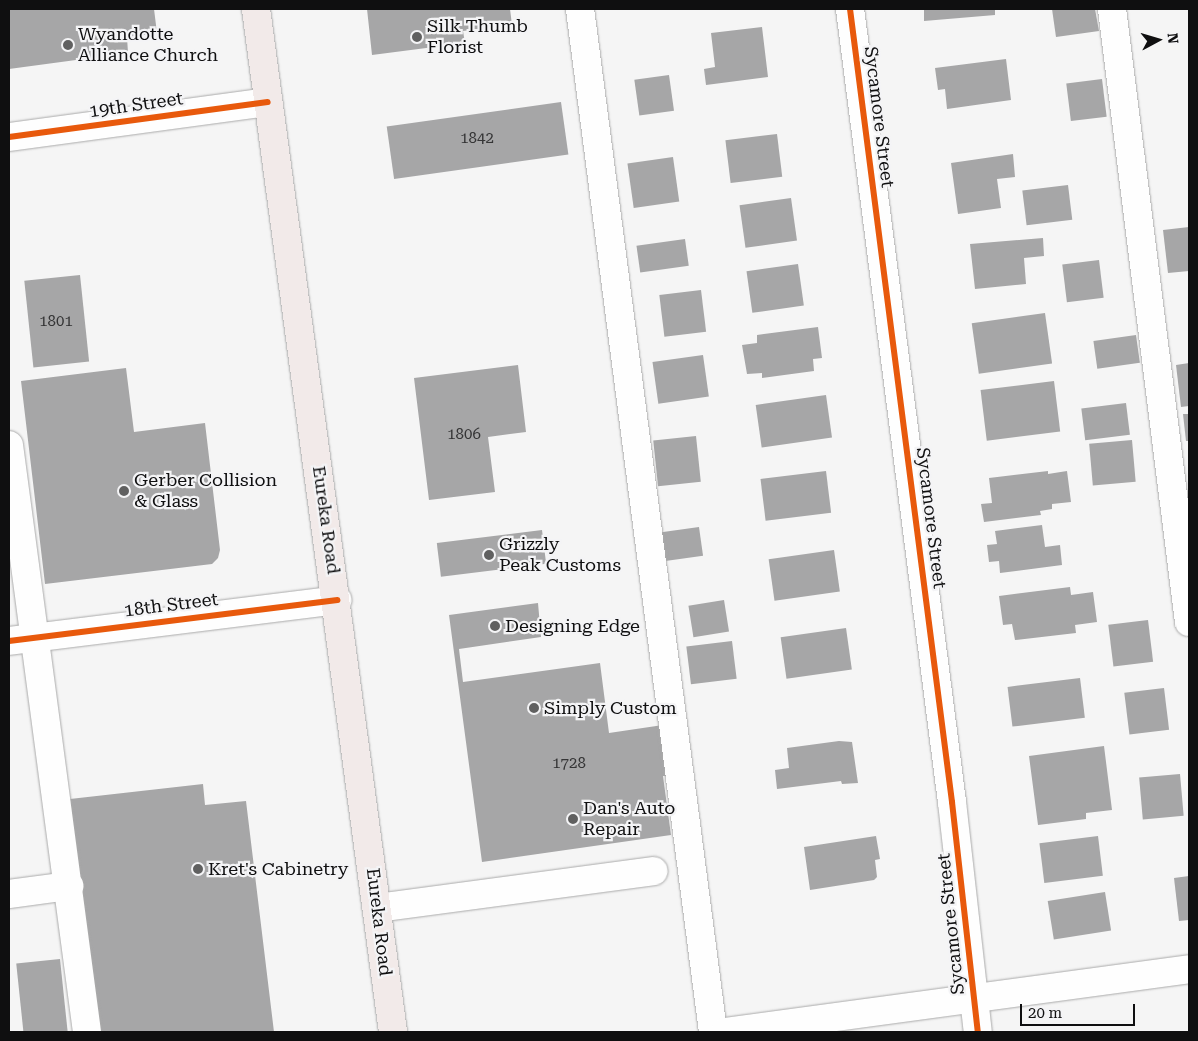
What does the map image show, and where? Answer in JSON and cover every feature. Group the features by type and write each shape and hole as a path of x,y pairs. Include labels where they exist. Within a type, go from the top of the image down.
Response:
{"main road":[{"name":"Eureka Road","path":"256,9 337,600 393,1032"}],"street":[{"path":"580,9 713,1032"},
{"name":"Sycamore Street","path":"850,9 952,802 978,1032"},
{"path":"1112,9 1189,622"},
{"name":"19th Street","path":"9,137 268,102"},
{"path":"9,445 87,1032"},
{"name":"18th Street","path":"9,641 337,600"},
{"path":"377,908 654,871"},
{"path":"9,894 69,886"},
{"path":"725,1032 1189,969"}],"building":[{"name":"Wyandotte Alliance Church","path":"9,9 154,9 157,33 127,37 128,53 9,69"},
{"name":"Silk Thumb Florist","path":"367,9 510,9 512,25 463,31 465,43 372,55"},
{"path":"924,9 995,9 995,15 924,21"},
{"path":"1052,9 1095,9 1099,31 1056,37"},
{"path":"762,27 768,77 706,85 704,69 715,67 711,33"},
{"path":"1006,59 1011,100 947,109 945,89 938,90 935,68"},
{"path":"669,75 674,111 639,116 634,80"},
{"path":"1102,79 1107,117 1071,121 1066,83"},
{"path":"561,102 568,154 394,179 387,126"},
{"path":"777,134 782,177 731,183 725,140"},
{"path":"1013,154 1015,177 997,179 1001,208 958,214 951,163"},
{"path":"673,157 679,202 634,208 627,163"},
{"path":"1068,185 1072,220 1027,225 1022,191"},
{"path":"791,198 797,241 745,248 740,205"},
{"path":"1189,227 1189,271 1168,273 1163,230"},
{"path":"1043,238 1044,256 1024,258 1026,284 975,289 970,244"},
{"path":"685,239 689,266 640,273 636,246"},
{"path":"1099,260 1104,298 1067,302 1062,265"},
{"path":"798,264 804,306 752,313 747,271"},
{"path":"80,275 89,362 33,367 24,281"},
{"path":"701,290 706,332 664,337 659,295"},
{"path":"1045,313 1052,364 979,374 972,323"},
{"path":"818,327 822,358 813,359 814,371 762,378 762,373 747,374 742,345 757,343 757,335"},
{"path":"1136,335 1140,363 1097,369 1093,341"},
{"path":"703,355 709,397 658,404 652,362"},
{"path":"1189,363 1189,406 1181,407 1176,365"},
{"path":"518,365 526,432 488,437 495,492 429,500 414,378"},
{"name":"Gerber Collision & Glass","path":"126,368 134,432 205,423 220,550 218,558 212,564 45,584 21,381"},
{"path":"1054,381 1060,432 987,441 981,390"},
{"path":"826,395 832,438 762,447 756,405"},
{"path":"1126,403 1130,435 1085,440 1081,408"},
{"path":"1183,414 1189,414 1189,441 1186,441"},
{"path":"696,436 701,482 658,486 653,440"},
{"path":"1132,440 1136,482 1093,486 1089,444"},
{"path":"826,471 831,513 766,521 760,479"},
{"path":"1048,471 1048,474 1067,471 1071,502 1052,504 1052,509 1040,511 1041,515 984,522 981,504 992,503 989,478"},
{"path":"1042,525 1045,547 1060,545 1062,565 1000,573 999,561 989,562 987,545 997,544 995,531"},
{"path":"699,527 703,556 665,561 661,532"},
{"path":"542,530 546,564 441,577 437,543"},
{"path":"834,550 840,592 774,601 769,559"},
{"path":"1070,587 1071,595 1093,592 1097,622 1075,625 1076,633 1015,640 1012,624 1003,625 999,596"},
{"path":"724,600 729,632 693,637 688,606"},
{"path":"538,603 541,637 459,649 463,682 600,663 609,733 663,725 669,776 663,776 671,835 482,862 449,615"},
{"path":"1148,620 1153,662 1113,667 1108,625"},
{"path":"846,628 852,670 786,679 781,637"},
{"path":"732,641 737,679 691,684 686,647"},
{"path":"1080,678 1085,718 1012,727 1008,687"},
{"path":"1164,688 1169,730 1129,735 1124,693"},
{"path":"839,741 852,742 858,783 842,784 841,781 777,789 775,770 789,768 787,748"},
{"path":"1104,746 1112,810 1086,813 1086,819 1038,825 1029,756"},
{"path":"1180,774 1184,816 1143,819 1139,778"},
{"path":"203,784 205,805 246,801 274,1032 97,1032 70,799"},
{"path":"876,836 880,859 875,860 877,877 874,880 810,890 804,847"},
{"path":"1098,836 1103,876 1044,883 1039,843"},
{"path":"1189,876 1189,920 1179,921 1174,878"},
{"path":"1105,892 1111,931 1054,940 1048,901"},
{"path":"60,959 68,1032 23,1032 16,964"}],"cycle path":[{"path":"850,9 952,802 978,1032"},
{"path":"9,137 268,102"},
{"path":"9,641 337,600"}],"place":[{"name":"Silk Thumb Florist","path":"417,37"},
{"name":"Wyandotte Alliance Church","path":"68,45"},
{"name":"Gerber Collision & Glass","path":"124,491"},
{"name":"Grizzly Peak Customs","path":"489,555"},
{"name":"Designing Edge","path":"495,626"},
{"name":"Simply Custom","path":"534,708"},
{"name":"Dan's Auto Repair","path":"573,819"},
{"name":"Kret's Cabinetry","path":"198,869"}]}
